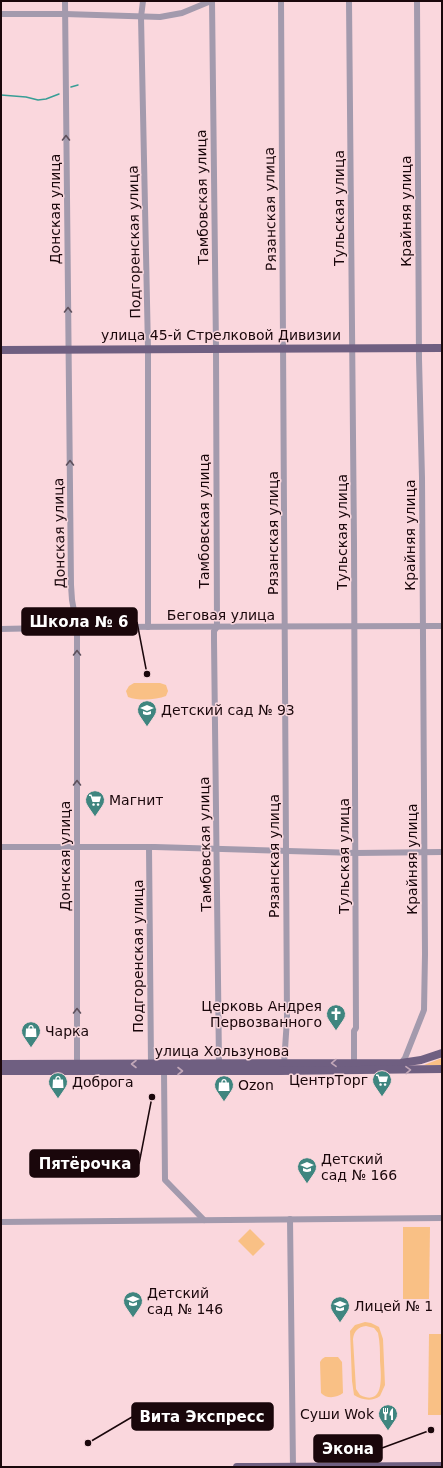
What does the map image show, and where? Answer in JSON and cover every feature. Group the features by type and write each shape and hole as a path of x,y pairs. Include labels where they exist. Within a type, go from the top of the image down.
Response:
{"main road":[{"name":"улица 45-й Стрелковой Дивизии","path":"1,350 442,348"},
{"name":"улица Хользунова","path":"1,1071 151,1064 401,1063 421,1060 442,1053"},
{"name":"улица Хользунова","path":"1,1064 164,1071 442,1069"},
{"path":"237,1467 442,1466"}],"street":[{"name":"Донская улица","path":"65,1 71,585 77,627 77,1068"},
{"name":"Подгоренская улица","path":"143,1 141,17 148,349 148,627"},
{"path":"1,14 65,14 160,17 182,13 212,1"},
{"name":"Тамбовская улица","path":"212,1 216,348 217,627 214,631 219,1064"},
{"name":"Рязанская улица","path":"281,1 287,1019 284,1064"},
{"name":"Тульская улица","path":"349,1 356,853 356,1028 354,1031 354,1063"},
{"name":"Крайняя улица","path":"401,1063 405,1058 424,1010 425,847 422,626 422,478 419,347 417,1"},
{"name":"Беговая улица","path":"1,629 77,627 442,626"},
{"path":"1,847 149,847 356,853 442,852"},
{"name":"Подгоренская улица","path":"149,847 151,1064"},
{"path":"164,1071 165,1180 204,1220"},
{"path":"1,1222 442,1218"},
{"path":"290,1219 293,1467"}],"shaded area":[{"path":"134,683 160,683 166,685 168,691 166,696 147,700 128,697 126,691 129,686"},
{"path":"442,1058 442,1065 424,1065"},
{"path":"403,1227 430,1227 429,1299 403,1299"},
{"path":"250,1229 265,1244 253,1256 238,1241"},
{"path":"365,1322 379,1327 383,1339 385,1385 380,1396 370,1400 354,1395 350,1331 355,1325","holes":["366,1326 374,1328 378,1333 379,1340 381,1381 378,1393 374,1397 368,1398 360,1395 356,1389 353,1339 355,1332 361,1327"]},
{"path":"429,1334 442,1334 442,1415 428,1415"},
{"path":"325,1357 338,1357 342,1362 343,1393 338,1396 329,1397 321,1393 320,1362"}],"waterway":[{"path":"71,87 78,85"},
{"path":"1,95 26,97 38,100 46,99 59,94"}],"place":[{"name":"Школа № 6","path":"147,674"},
{"name":"Детский сад № 93","path":"147,727"},
{"name":"Магнит","path":"95,817"},
{"name":"Церковь Андрея Первозванного","path":"336,1031"},
{"name":"Чарка","path":"31,1048"},
{"name":"Пятёрочка","path":"152,1097"},
{"name":"ЦентрТорг","path":"382,1097"},
{"name":"Доброга","path":"58,1099"},
{"name":"Ozon","path":"224,1102"},
{"name":"Детский сад № 166","path":"307,1184"},
{"name":"Детский сад № 146","path":"133,1318"},
{"name":"Лицей № 1","path":"340,1323"},
{"name":"Экона","path":"431,1430"},
{"name":"Суши Wok","path":"388,1431"},
{"name":"Вита Экспресс","path":"88,1443"}]}
